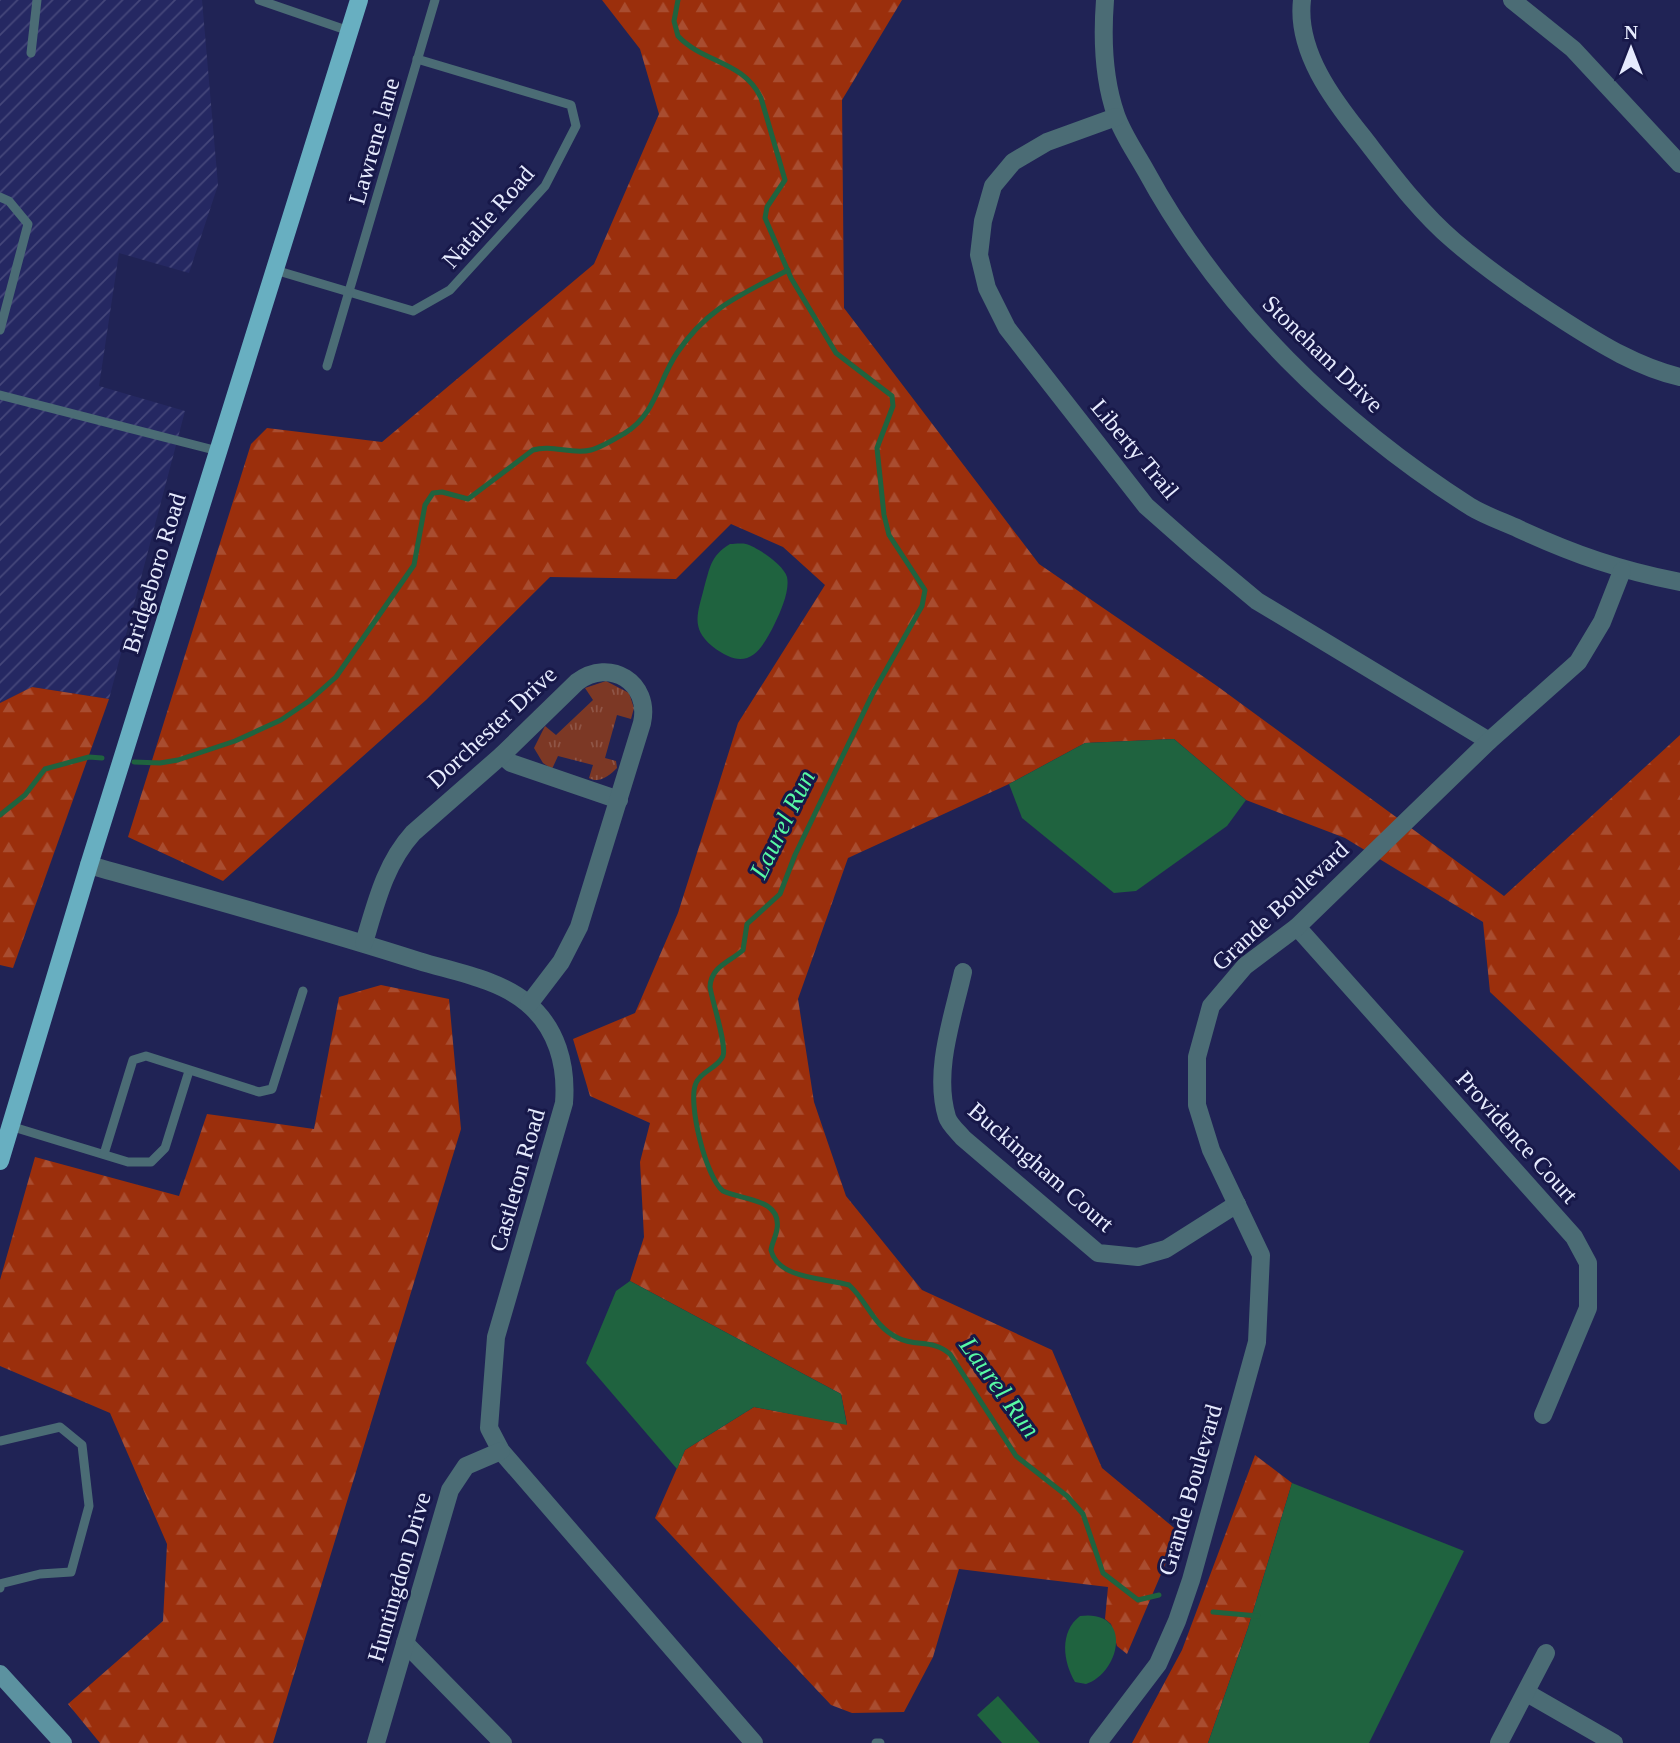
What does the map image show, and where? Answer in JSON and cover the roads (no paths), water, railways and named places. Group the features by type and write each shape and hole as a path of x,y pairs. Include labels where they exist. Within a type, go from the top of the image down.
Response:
{"main road":[{"name":"Bridgeboro Road","path":"0,1161 89,865 359,0"},
{"path":"0,1674 63,1743"}],"street":[{"name":"Stoneham Drive","path":"1105,0 1102,37 1106,77 1116,117 1166,207 1245,314 1348,419 1473,508 1559,547 1622,571 1680,582"},
{"path":"1302,0 1309,50 1327,89 1404,190 1452,240 1515,289 1610,350 1658,372 1680,377"},
{"path":"1512,0 1573,49 1680,164"},
{"name":"Liberty Trail","path":"1116,117 1046,142 1013,162 993,186 983,221 979,255 987,288 1007,328 1146,506 1198,551 1257,601 1489,741"},
{"name":"Grande Boulevard","path":"1098,1743 1158,1664 1177,1621 1191,1580 1257,1342 1261,1308 1261,1255 1211,1150 1198,1105 1198,1057 1211,1006 1245,966 1297,927 1489,741 1578,662 1602,622 1622,571"},
{"name":"Dorchester Drive","path":"365,943 383,881 401,845 584,677 602,672 618,674 638,689 644,706 619,800 588,904 572,943 529,1004"},
{"path":"502,755 511,763 619,800"},
{"name":"Castleton Road","path":"89,865 365,943 496,985 529,1004 552,1035 566,1082 560,1125 496,1338 489,1428 501,1451 754,1743"},
{"name":"Providence Court","path":"1297,927 1574,1237 1588,1263 1588,1308 1543,1415"},
{"name":"Buckingham Court","path":"963,972 947,1040 943,1079 947,1119 963,1138 1098,1253 1138,1257 1166,1249 1237,1204"},
{"name":"Huntingdon Drive","path":"376,1743 450,1490 466,1466 501,1451"},
{"path":"405,1643 503,1743"},
{"path":"1499,1743 1546,1653"},
{"path":"1527,1693 1614,1743"}],"lane":[{"path":"31,53 37,0"},
{"path":"259,0 349,31"},
{"name":"Lawrene lane","path":"327,366 435,0"},
{"name":"Natalie Road","path":"275,270 413,311 450,290 545,186 576,126 571,105 417,59"},
{"path":"0,197 9,201 28,224 0,330"},
{"path":"0,395 218,451"},
{"path":"104,1154 135,1058 146,1056 259,1092 270,1091 277,1082 303,991"},
{"path":"10,1126 136,1164 156,1159 165,1148 189,1071"},
{"path":"0,1441 60,1427 82,1445 89,1506 71,1572 40,1574 0,1584 0,1588"}],"waterway":[{"name":"Laurel Run","path":"678,0 674,21 678,36 699,52 744,76 761,98 785,180 767,207 765,218 791,278 836,353 892,396 893,406 877,448 884,515 889,535 925,590 922,606 873,693 795,855 780,894 747,924 743,950 717,969 711,980 710,987 724,1050 721,1060 698,1079 694,1093 696,1122 705,1156 710,1171 723,1191 759,1202 773,1211 777,1219 777,1229 771,1250 775,1260 783,1267 804,1276 849,1285 889,1333 905,1341 937,1346 950,1354 1016,1456 1067,1496 1083,1514 1103,1573 1138,1600 1159,1595"},
{"path":"134,762 160,763 178,760 235,741 281,720 309,701 336,677 414,565 425,505 433,493 442,492 468,499 533,450 591,450 625,433 644,416 677,353 701,324 740,295 788,270"},
{"path":"0,815 25,795 45,769 89,757 102,758"},
{"name":"Laurel Run","path":"1213,1612 1258,1616"}]}
